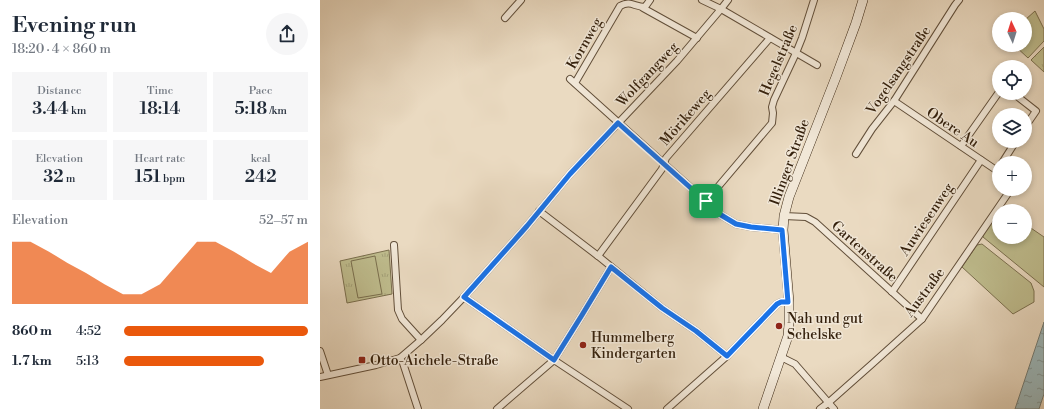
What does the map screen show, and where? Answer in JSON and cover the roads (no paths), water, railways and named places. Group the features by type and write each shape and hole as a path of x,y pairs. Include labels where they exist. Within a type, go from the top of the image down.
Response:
{"street":[{"path":"505,18 521,0"},
{"path":"650,0 645,8 643,8 697,38"},
{"path":"702,0 722,9 817,65"},
{"name":"Wolfgangweg","path":"320,377 376,365 400,358 421,340 464,297 570,174 677,61 728,0"},
{"name":"Hegelstraße","path":"706,201 772,123 772,107 774,100 802,38 814,0"},
{"name":"Illinger Straße","path":"763,409 788,336 788,302 782,230 788,197 836,77 856,24 863,0"},
{"path":"949,0 957,2"},
{"name":"Kornweg","path":"618,123 572,81 620,6 624,2 631,1 643,8"},
{"name":"Vogelsangstraße","path":"856,154 894,101 957,2"},
{"name":"Mörikeweg","path":"598,256 662,169 666,158 770,38"},
{"path":"961,146 993,100"},
{"path":"1022,100 1036,111 1032,117"},
{"name":"Obere Au","path":"894,101 992,166"},
{"path":"618,123 721,215 736,224 782,230"},
{"name":"Auwiesenweg","path":"892,292 981,160"},
{"name":"Austraße","path":"820,409 922,319 1006,196"},
{"path":"539,211 598,256 662,308 696,331 727,356"},
{"name":"Gartenstraße","path":"784,216 806,217 815,222 922,319"},
{"path":"394,245 398,310 402,319 421,340"},
{"path":"497,409 554,360 611,267"},
{"path":"464,297 554,360 628,409"},
{"path":"667,409 727,356 777,304 781,302 788,302"},
{"path":"320,351 328,375"},
{"path":"781,357 795,364 834,409"},
{"path":"400,358 418,409"}],"water":[{"path":"1044,322 1044,394 1039,409 1015,409"}],"place":[{"name":"Nah und gut Schelske","path":"779,326"},
{"name":"Hummelberg Kindergarten","path":"583,345"},
{"name":"Otto-Aichele-Straße","path":"362,360"}]}
